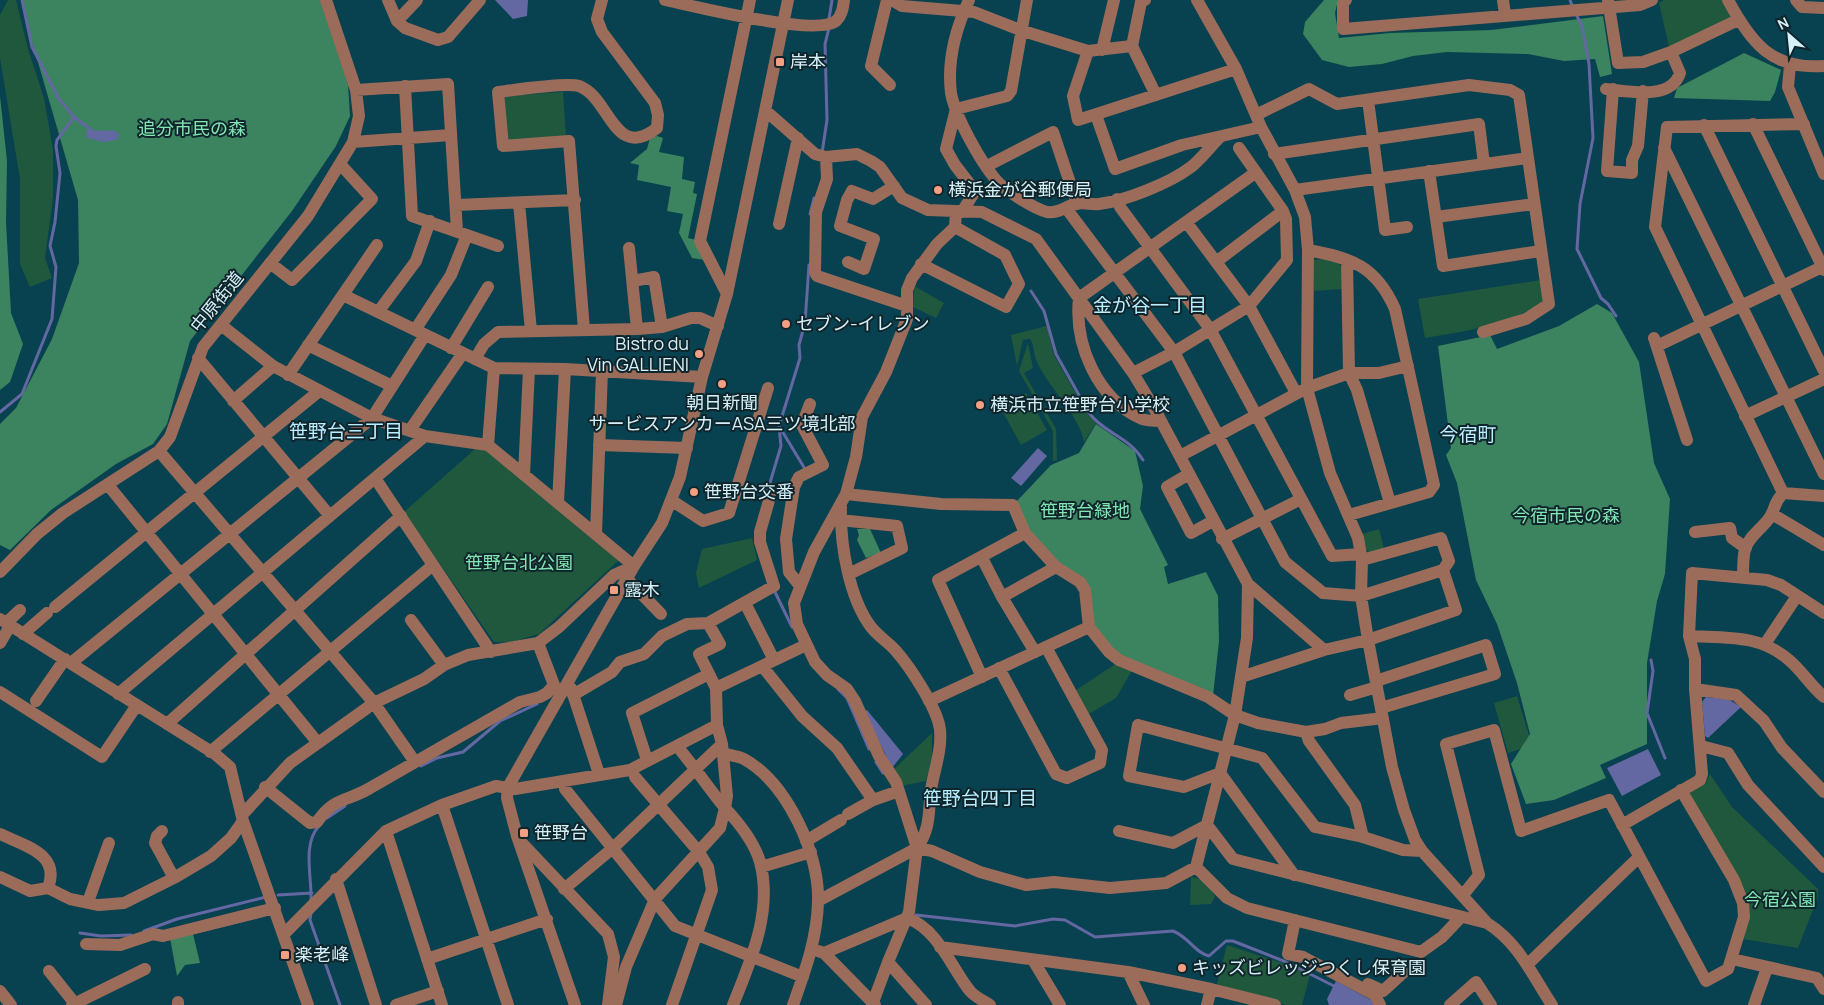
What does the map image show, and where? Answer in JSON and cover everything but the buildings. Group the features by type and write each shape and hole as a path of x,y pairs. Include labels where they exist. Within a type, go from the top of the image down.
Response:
{"street":[{"name":"中原街道","path":"0,572 43,529 159,451 170,437 203,347 308,216 341,165 353,142 359,116 356,90 326,0"},
{"path":"388,0 397,21 404,28 438,40 448,37 480,0"},
{"path":"397,21 417,0"},
{"path":"584,330 569,141 502,146 498,92 576,85 589,90 619,131 633,138 646,137 657,128 658,115 656,103 602,32 597,19 602,0"},
{"path":"665,0 748,18 784,23 825,25 835,21 843,11 844,0"},
{"path":"727,294 700,241 748,18 750,0"},
{"path":"575,1005 518,838 507,798 508,787 634,566 662,523 680,477 702,378 727,294 788,0"},
{"path":"887,0 871,66 890,85"},
{"path":"892,0 902,6 974,12 1020,30 1088,51 1132,46"},
{"path":"969,0 956,32 952,58 951,92 956,110 960,115 962,126 996,180 1005,189 1046,212 1055,212 1071,206 1099,204 1174,177 1192,167 1258,121 1309,90 1337,104 1468,85 1510,90 1519,95 1549,304 1526,319 1483,332"},
{"path":"956,110 1007,96 1011,91 1020,30 1027,0"},
{"path":"1102,50 1114,0"},
{"path":"1196,0 1236,69 1258,121 1295,190 1306,217 1308,250 1302,391"},
{"path":"1346,0 1343,3 1343,30 1609,4 1640,5 1652,0"},
{"path":"1503,0 1505,15"},
{"path":"1728,0 1749,36 1765,52 1790,65 1824,66"},
{"path":"1796,0 1802,7 1824,8"},
{"path":"1142,1 1132,46 1156,95"},
{"path":"1609,4 1618,63 1643,62 1671,52 1738,20"},
{"path":"1088,51 1073,96 1078,120 1096,116 1236,69"},
{"path":"1643,91 1638,146 1632,160 1632,173 1607,172 1610,89 1643,91 1658,93 1670,87 1679,78 1680,73 1671,52"},
{"path":"1790,65 1788,87 1824,174"},
{"path":"36,701 68,661 181,574 372,418 392,386 451,276 462,233 456,205 448,84 356,90"},
{"path":"405,86 412,216 498,246"},
{"path":"1368,100 1385,230 1406,227"},
{"path":"818,901 917,848 926,835 931,788 938,764 940,729 929,701 906,662 872,629 865,618 848,574 841,514 856,457 862,418 886,372 907,319 907,290 921,264 955,227 959,212 975,191 955,165 946,149 956,110"},
{"path":"766,111 815,154 826,158 857,154 880,167 902,198 928,210 982,212 1036,239 1133,373 1180,456 1222,540 1248,584 1324,650"},
{"path":"1096,116 1115,169 1182,145 1231,139"},
{"path":"1274,154 1479,124 1484,164"},
{"path":"1687,440 1659,342 1683,334 1782,286 1824,268 1753,124"},
{"path":"1783,493 1655,227 1667,127 1804,124"},
{"path":"1704,126 1824,372"},
{"path":"987,166 1053,132 1071,206 1115,273 1174,352 1285,562 1323,593 1361,596 1443,570 1449,561 1441,538 1361,557 1332,556 1210,329 1120,207 1117,199"},
{"path":"353,142 451,135"},
{"path":"779,224 798,138"},
{"path":"1133,373 1174,352 1249,306 1287,260 1286,219 1231,139"},
{"path":"1664,148 1824,474"},
{"path":"826,158 827,180 816,212 815,272 818,276 907,306"},
{"path":"1295,190 1528,158"},
{"path":"270,263 292,280 372,200 341,165"},
{"path":"1429,172 1443,266 1540,251"},
{"path":"1161,421 1143,419 1120,405 1104,388 1092,370 1085,352 1077,317 1079,298 1255,173"},
{"path":"848,262 864,269 874,239 840,226 852,191 873,199 894,186"},
{"path":"456,205 575,200"},
{"path":"519,203 530,331"},
{"path":"1436,217 1534,204"},
{"path":"1216,262 1282,211"},
{"path":"378,312 416,261 430,221"},
{"path":"1187,223 1249,306 1302,391 1330,473 1349,515 1361,557 1361,596 1392,767 1415,840 1422,851 1487,923 1498,930 1528,964 1547,1003"},
{"path":"921,264 1006,307 1019,284 1005,255 955,227"},
{"path":"288,375 377,245"},
{"path":"629,248 637,329"},
{"path":"1308,250 1362,266 1380,281 1388,292 1395,309 1434,485 1429,492 1349,515"},
{"path":"1347,260 1349,374 1357,390 1390,504"},
{"path":"632,281 654,278 662,327"},
{"path":"410,430 463,353 488,287"},
{"path":"343,295 494,368 565,369 702,378"},
{"path":"463,353 484,344 498,332 637,329 662,327 690,318 700,318 718,326"},
{"path":"221,326 273,366 318,392 372,418 425,436 488,445 634,566"},
{"path":"308,346 392,386"},
{"path":"198,358 330,516"},
{"path":"233,401 273,366"},
{"path":"1180,456 1302,391 1349,374 1379,373 1408,366"},
{"path":"488,445 494,368"},
{"path":"524,475 529,369"},
{"path":"558,502 565,369"},
{"path":"596,534 602,371"},
{"path":"1745,416 1824,378"},
{"path":"671,500 703,522 729,513 768,388"},
{"path":"23,634 318,392"},
{"path":"800,586 789,572 786,539 794,487 799,478 822,465 802,425 810,404"},
{"path":"118,694 425,436"},
{"path":"599,446 686,448"},
{"path":"159,451 374,703 415,762"},
{"path":"1189,474 1167,487 1191,533 1213,521"},
{"path":"375,478 491,652"},
{"path":"108,485 318,743"},
{"path":"1783,493 1824,496"},
{"path":"1743,577 1746,548 1772,514 1775,502 1783,493"},
{"path":"846,494 941,504 1013,504 1025,533 1056,567 1080,582 1085,590 1089,627 1108,652 1119,660 1208,697 1234,715 1258,722 1306,732 1325,729 1382,713 1495,674 1486,645 1376,684 1350,696"},
{"path":"265,787 310,824 317,822 324,812 338,800 366,790 520,702 612,672 620,662 644,654 662,636 687,624 708,623 745,603 774,586 760,542 760,532 770,497"},
{"path":"1222,540 1301,499"},
{"path":"819,951 874,1004 888,962 907,918 917,848 896,782 879,756 852,695 820,669 806,645 794,612 800,586 833,516 841,514 897,526 902,548 848,574"},
{"path":"1772,514 1824,545"},
{"path":"167,724 400,516"},
{"path":"1695,532 1730,528 1732,538 1746,548"},
{"path":"982,676 938,580 982,558 1025,533"},
{"path":"982,558 1002,597 1040,649 1102,750 1100,763 1067,778 1056,774 999,668"},
{"path":"210,752 433,565"},
{"path":"0,877 30,891 48,888 70,899 110,905 124,902 174,878 211,856 231,838 242,818 265,787 290,763 374,703 424,679 444,665 468,655 538,642 559,626 614,575 634,566"},
{"path":"1002,597 1056,567"},
{"path":"1241,677 1324,650 1368,640 1456,610 1443,570"},
{"path":"1622,825 1700,780 1702,774 1695,689 1695,659 1689,636 1692,573 1767,580 1780,585 1824,613"},
{"path":"627,579 661,614"},
{"path":"917,848 932,851 980,872 1026,885 1054,882 1166,883 1196,867 1234,715 1241,677 1247,638 1248,584"},
{"path":"1764,644 1797,596"},
{"path":"745,603 774,660"},
{"path":"0,643 5,623 20,610"},
{"path":"411,620 444,665"},
{"path":"5,623 167,724 230,767 242,818 308,1005"},
{"path":"616,1005 626,967 655,899 720,828 725,808 727,796 722,749 717,725 716,688 699,654 720,644 708,623"},
{"path":"929,701 1089,627"},
{"path":"1689,636 1752,639 1764,644 1789,660 1824,697"},
{"path":"538,642 565,688 599,774"},
{"path":"716,688 806,645"},
{"path":"762,666 802,716 837,748 873,800"},
{"path":"647,760 632,713 709,674"},
{"path":"1695,689 1736,695 1764,721 1782,748 1824,792"},
{"path":"0,692 102,757 136,705"},
{"path":"284,934 386,831 442,805 496,786 514,789 630,770 717,725"},
{"path":"1220,773 1184,787 1129,776 1138,725 1262,758 1315,827 1363,837 1403,850 1422,851"},
{"path":"1463,895 1479,874 1446,744 1494,730 1521,831 1609,800 1706,981 1728,969 1744,917 1743,903 1734,880 1681,790"},
{"path":"1306,732 1309,742 1355,805 1363,837"},
{"path":"1701,746 1728,753 1748,785 1824,867"},
{"path":"564,889 613,848 696,768 722,749"},
{"path":"722,749 744,759 767,778 782,796 808,846 817,880 819,951 803,977 793,1005"},
{"path":"681,751 725,808 740,823 760,860 764,890 760,928 752,957 733,1005"},
{"path":"1220,773 1294,875"},
{"path":"635,777 699,852 708,867 712,890 698,935 672,1005"},
{"path":"566,789 675,926 803,977"},
{"path":"760,867 808,846 844,817 873,800 899,791"},
{"path":"442,805 508,1005"},
{"path":"1119,831 1173,842 1207,826"},
{"path":"1207,826 1233,859 1460,918 1487,923"},
{"path":"386,831 442,1005"},
{"path":"157,832 155,843 174,878"},
{"path":"0,834 38,852 47,859 52,878 48,888"},
{"path":"518,838 608,934 614,957 608,1005"},
{"path":"88,902 109,844"},
{"path":"1528,964 1639,856"},
{"path":"1196,867 1227,898 1247,908 1421,952 1442,936 1460,918"},
{"path":"336,880 376,1005"},
{"path":"86,944 120,945 153,934 163,936 275,908"},
{"path":"819,951 907,918 918,922 948,955 971,992 990,1005"},
{"path":"427,959 547,919"},
{"path":"1295,920 1288,954 1302,957 1375,995 1380,1005"},
{"path":"940,948 1128,972 1211,989 1259,1003 1274,1005"},
{"path":"1732,959 1822,980"},
{"path":"1034,960 1060,1005"},
{"path":"888,962 926,1005"},
{"path":"1334,974 1336,968 1384,991 1406,970"},
{"path":"1754,1005 1767,968"},
{"path":"49,971 75,1005 145,969"},
{"path":"1128,972 1144,1005"},
{"path":"1450,1005 1476,982 1491,1005"},
{"path":"1207,1005 1211,989"},
{"path":"0,991 11,1005"},
{"path":"396,1005 438,991"}],"green space":[{"path":"8,0 16,0 28,49 44,98 53,150 53,198 45,258 52,278 30,287 20,264 20,179 0,58 0,15"},
{"name":"追分市民の森","path":"23,0 320,0 348,84 350,116 336,146 292,211 190,341 167,424 153,444 116,464 51,510 10,550 0,545 0,424 16,408 52,339 79,263 78,200 24,14"},
{"path":"1324,0 1338,0 1335,13 1339,38 1390,33 1491,30 1603,16 1612,74 1600,77 1595,59 1564,61 1528,54 1447,52 1413,56 1382,64 1349,67 1322,60 1303,34 1305,22"},
{"path":"1664,0 1722,0 1731,18 1669,47 1659,3"},
{"path":"1744,53 1781,70 1775,92 1770,101 1674,98 1677,88"},
{"path":"563,92 566,137 509,141 505,138 503,98 505,96"},
{"path":"0,96 7,161 6,222 11,313 23,344 10,382 0,390"},
{"path":"657,136 663,138 659,152 684,157 682,179 695,182 693,193 697,194 688,238 696,240 705,260 692,258 679,233 683,214 667,211 671,187 637,180 639,165 630,163 647,149 650,138"},
{"path":"1327,258 1341,266 1343,273 1342,289 1314,291 1314,260"},
{"path":"1541,280 1543,302 1515,317 1456,333 1425,338 1418,299"},
{"path":"914,286 944,303 936,318 913,307"},
{"name":"今宿市民の森","path":"1597,304 1612,313 1639,362 1654,463 1670,499 1665,574 1657,601 1647,663 1647,744 1600,765 1606,778 1554,800 1526,804 1511,764 1530,734 1517,683 1497,624 1476,580 1457,483 1446,455 1451,448 1438,346 1490,335 1497,349 1559,326"},
{"path":"1047,326 1054,355 1087,414 1096,423 1084,442 1077,422 1042,372 1030,339 1023,340 1017,366 1011,335"},
{"path":"1028,343 1033,368 1024,373 1056,429 1057,460 1053,461 1053,431 1019,371"},
{"path":"1026,393 1047,430 1021,445 1000,407"},
{"name":"笹野台緑地","path":"1096,424 1135,451 1143,486 1140,509 1168,565 1164,567 1168,584 1206,572 1218,596 1219,641 1213,696 1110,650 1093,626 1088,591 1053,559 1030,533 1017,501 1051,465 1079,453"},
{"name":"笹野台北公園","path":"475,449 488,451 619,560 539,634 511,642 494,642 404,512"},
{"path":"857,529 870,529 881,553 866,558 857,540 859,535"},
{"path":"1379,529 1384,549 1370,553 1366,549 1362,534"},
{"path":"752,538 757,560 699,588 696,573 702,549"},
{"path":"1117,663 1134,667 1116,698 1087,715 1073,692"},
{"path":"1517,696 1532,745 1508,753 1494,703"},
{"path":"932,733 932,761 926,781 901,786 893,770"},
{"name":"今宿公園","path":"1710,774 1732,807 1818,889 1818,897 1798,948 1742,939 1745,915 1690,794 1692,790 1706,783"},
{"path":"1191,877 1203,880 1215,896 1211,904 1190,905"},
{"path":"193,934 200,963 185,965 177,976 170,938"},
{"path":"1227,945 1288,965 1310,975 1302,1005 1286,1005 1217,984"}],"water":[{"path":"495,0 528,0 527,16 513,19"},
{"path":"89,128 116,131 120,136 116,140 104,142 87,138 86,133"},
{"path":"1038,448 1047,456 1021,486 1011,478"},
{"path":"1706,697 1728,699 1741,707 1708,738 1705,736 1702,702"},
{"path":"867,710 903,754 892,768 864,711"},
{"path":"1648,749 1661,775 1622,796 1607,768"},
{"path":"1336,981 1371,1000 1374,1005 1329,1005 1327,999"}],"waterway":[{"path":"0,412 22,394 52,319 56,267 50,246 55,222 60,173 56,146 57,140 74,117 59,99 32,47 22,0"},
{"path":"829,19 832,0"},
{"path":"1570,0 1573,8"},
{"path":"1576,14 1582,26 1589,64 1593,138 1580,204 1577,249 1601,298 1608,304 1616,316"},
{"path":"822,153 827,120 825,44 829,28"},
{"path":"74,117 89,128"},
{"path":"810,214 814,198"},
{"path":"805,469 779,426 800,358 799,345 805,323 809,265"},
{"path":"1031,291 1044,311 1056,354 1089,413 1102,426 1130,445 1143,460"},
{"path":"766,496 781,446 779,426"},
{"path":"774,590 792,627"},
{"path":"1651,660 1653,671 1647,713 1665,758"},
{"path":"838,689 847,698 869,749"},
{"path":"421,766 437,758 463,752 500,721 537,704"},
{"path":"876,762 883,773"},
{"path":"327,818 345,806"},
{"path":"311,900 309,851 314,833 319,826"},
{"path":"278,895 312,893"},
{"path":"144,931 177,919 266,897"},
{"path":"311,913 310,920 340,1005"},
{"path":"916,915 1015,926 1053,919 1065,920 1095,937 1173,931 1184,937 1200,952 1209,956 1226,941 1233,941 1286,962 1334,986"},
{"path":"80,933 101,936 131,935"}],"place":[{"name":"岸本","path":"780,62"},
{"name":"横浜金が谷郵便局","path":"938,190"},
{"name":"セブン-イレブン","path":"786,324"},
{"name":"Bistro du Vin GALLIENI","path":"699,354"},
{"name":"朝日新聞 サービスアンカーASA三ツ境北部","path":"722,384"},
{"name":"横浜市立笹野台小学校","path":"980,405"},
{"name":"笹野台交番","path":"694,492"},
{"name":"露木","path":"614,590"},
{"name":"笹野台","path":"524,833"},
{"name":"楽老峰","path":"285,955"},
{"name":"キッズビレッジつくし保育園","path":"1182,968"}],"district":[{"name":"金が谷一丁目","path":"1150,305"},
{"name":"笹野台三丁目","path":"346,431"},
{"name":"今宿町","path":"1468,434"},
{"name":"笹野台四丁目","path":"980,798"}]}
